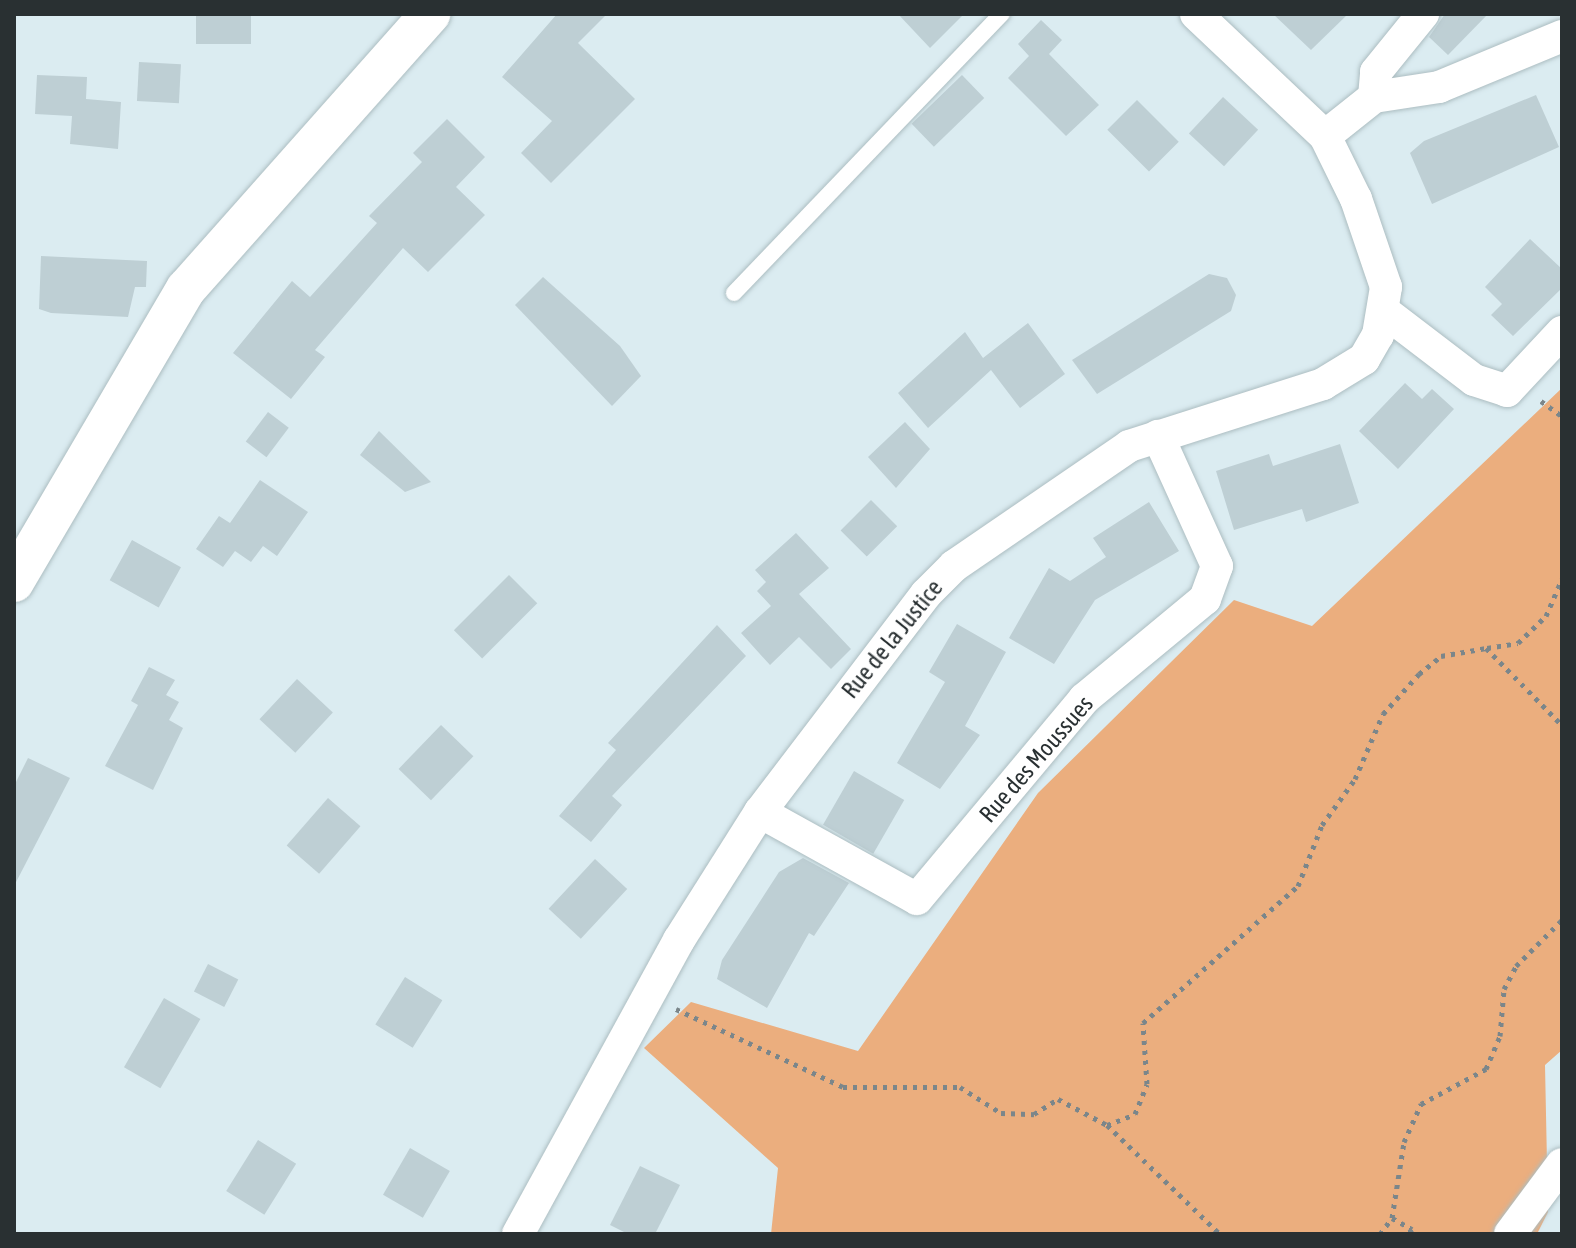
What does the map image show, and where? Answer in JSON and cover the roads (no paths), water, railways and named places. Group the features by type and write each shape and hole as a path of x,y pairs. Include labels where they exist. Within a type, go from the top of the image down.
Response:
{"street":[{"path":"14,582 186,289 430,14"},
{"path":"1196,14 1325,136 1378,256 1385,312 1474,380 1507,391 1562,332"},
{"path":"1374,97 1376,72 1423,14"},
{"path":"1325,136 1374,97 1439,87 1562,36"},
{"name":"Rue de la Justice","path":"518,1234 648,998 760,812 902,624 954,566 1129,446 1348,373 1364,359 1385,312"},
{"name":"Rue des Moussues","path":"760,812 917,899 1084,699 1205,599 1217,566 1158,436"},
{"path":"1510,1234 1562,1164"}],"lane":[{"path":"734,293 1002,14"}]}
